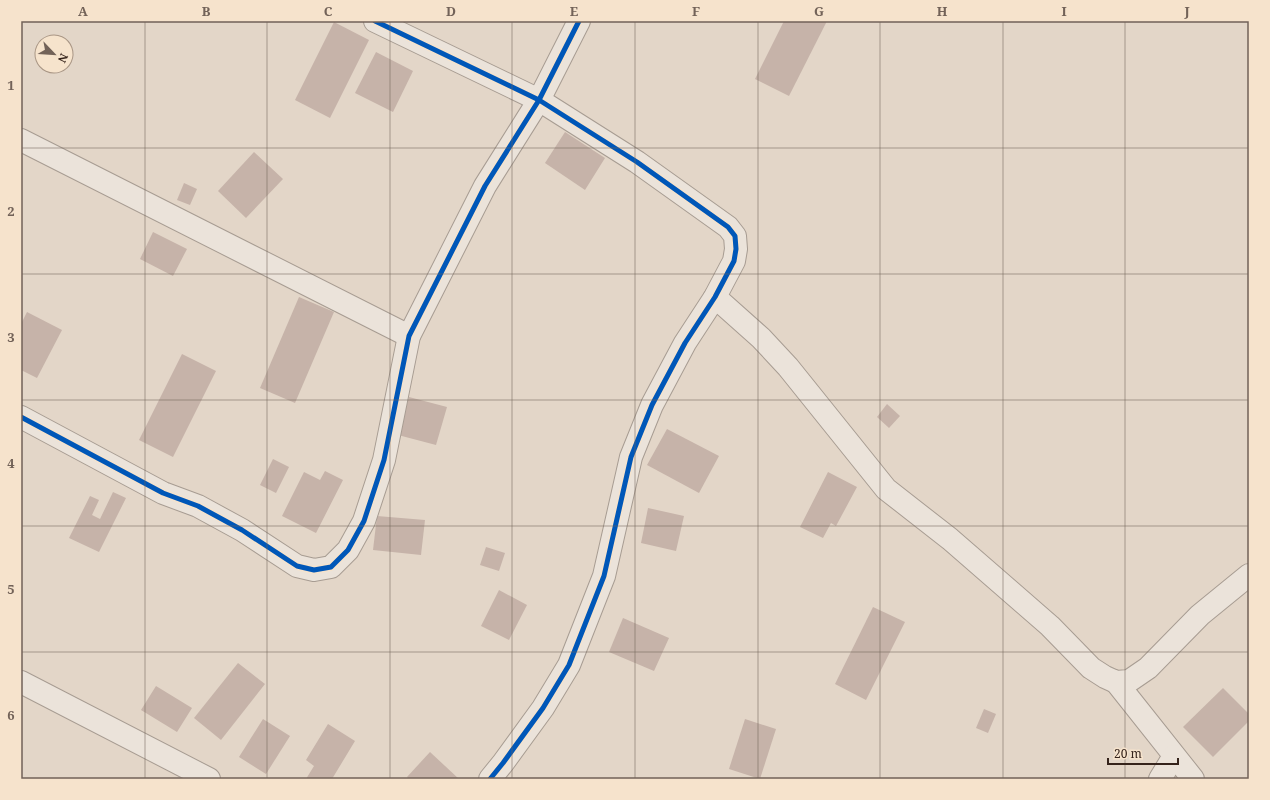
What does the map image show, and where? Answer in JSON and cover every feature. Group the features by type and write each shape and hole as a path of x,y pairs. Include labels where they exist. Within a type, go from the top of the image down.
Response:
{"street":[{"path":"375,21 538,100 637,162 728,227 735,236 734,261 715,297 685,343 652,405 631,457 604,576 570,665 543,708 490,779"},
{"path":"21,417 164,493 198,506 242,530 297,566 314,570 331,567 348,550 364,521 384,460 409,336 485,186 538,100 579,21"},
{"path":"21,140 409,336"},
{"path":"715,297 761,338 788,367 886,489 950,539 1050,626 1091,668 1116,682 1193,779"},
{"path":"1116,682 1129,681 1148,668 1200,615 1249,575"},
{"path":"21,682 209,779"},
{"path":"1160,779 1174,756"}],"building":[{"path":"784,21 827,21 789,96 755,79"},
{"path":"334,22 369,40 330,118 295,100"},
{"path":"376,52 413,71 393,112 355,93"},
{"path":"565,132 605,158 585,190 545,163"},
{"path":"254,152 283,179 246,218 218,191"},
{"path":"184,183 197,189 190,205 177,200"},
{"path":"153,232 187,249 173,276 140,259"},
{"path":"299,297 334,312 295,403 260,388"},
{"path":"27,312 62,330 37,378 21,370 21,324"},
{"path":"182,354 216,371 173,457 139,440"},
{"path":"409,397 447,407 436,445 398,435"},
{"path":"887,404 900,416 889,428 877,417"},
{"path":"667,429 719,456 699,493 647,465"},
{"path":"273,459 289,467 276,493 260,485"},
{"path":"325,471 343,480 316,533 282,516 304,472 320,480"},
{"path":"828,472 857,487 836,526 831,523 823,538 800,527"},
{"path":"113,492 126,498 99,552 69,538 90,496 99,500 92,515 100,519"},
{"path":"648,508 684,516 676,551 641,543"},
{"path":"377,516 425,520 421,555 373,550"},
{"path":"486,547 505,553 499,571 480,565"},
{"path":"499,590 527,605 509,640 481,626"},
{"path":"873,607 905,622 866,700 835,684"},
{"path":"623,618 669,638 654,671 609,652"},
{"path":"238,663 265,684 221,740 194,718"},
{"path":"156,686 192,708 177,732 141,710"},
{"path":"1223,688 1249,714 1249,721 1213,757 1183,727"},
{"path":"984,709 996,714 988,733 976,728"},
{"path":"263,719 290,736 266,774 239,757"},
{"path":"745,719 776,729 760,779 729,769"},
{"path":"328,724 355,741 332,779 306,779 314,766 306,760"},
{"path":"430,752 459,779 409,779 407,777"}],"cycle path":[{"path":"375,21 539,100 637,162 728,227 735,236 736,249 734,261 715,297 685,343 652,405 631,457 604,576 569,665 543,708 490,779"},
{"path":"21,417 163,493 198,506 242,530 297,566 314,570 331,567 348,550 364,521 384,460 409,336 485,186 539,100 579,21"}]}
